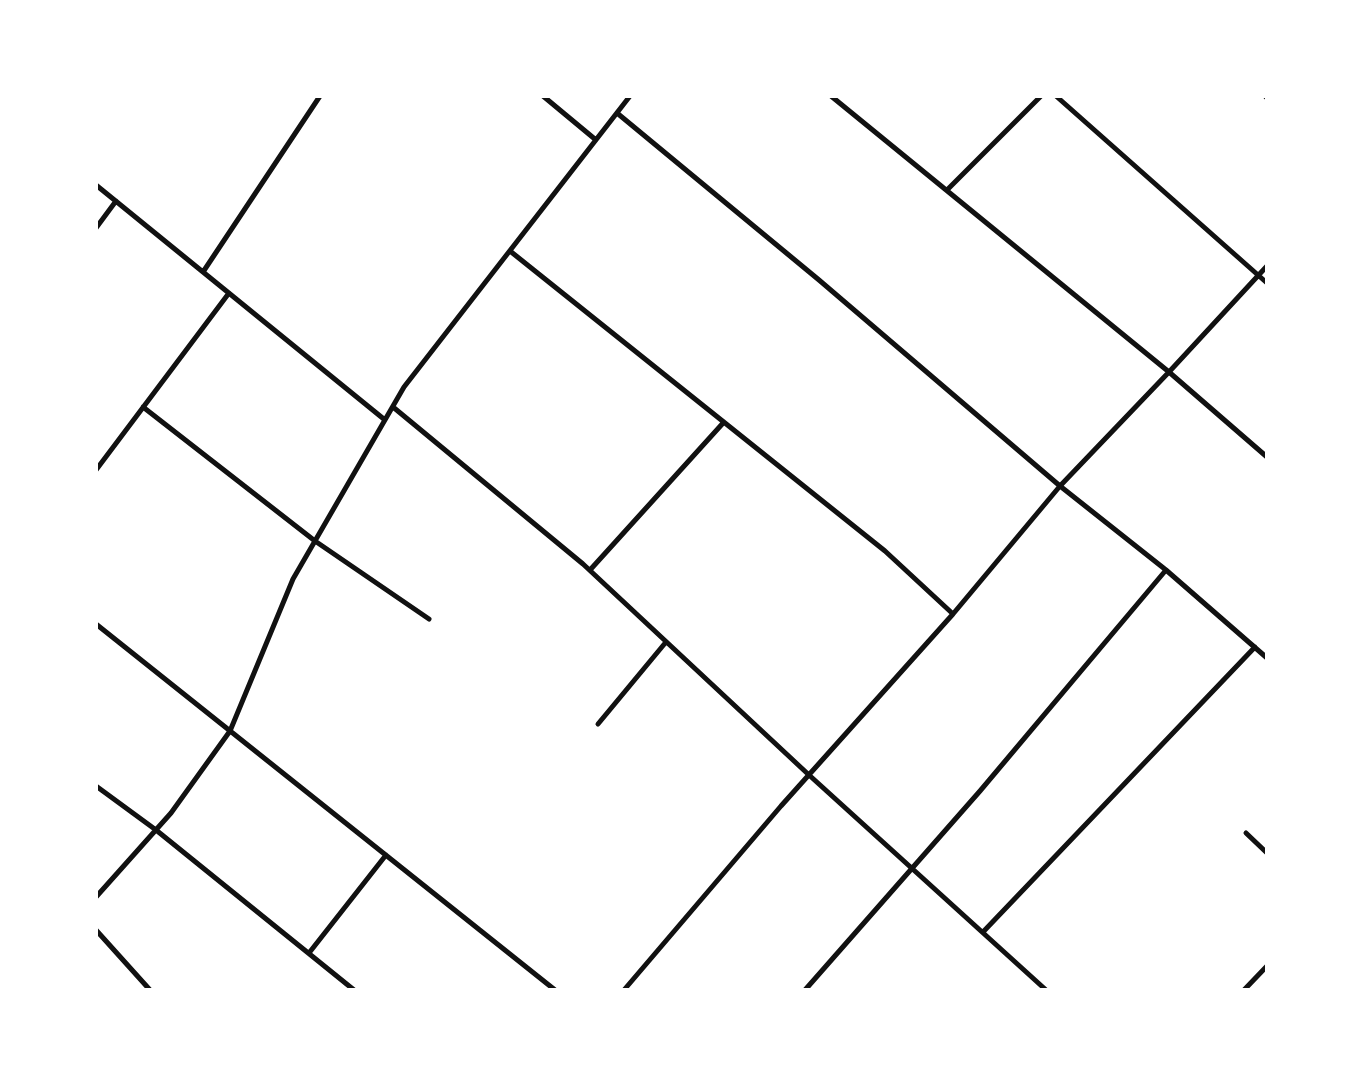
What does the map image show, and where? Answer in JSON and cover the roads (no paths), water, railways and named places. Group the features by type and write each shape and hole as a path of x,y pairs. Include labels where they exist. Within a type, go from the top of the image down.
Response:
{"street":[{"path":"204,272 320,96"},
{"path":"543,96 596,140"},
{"path":"96,896 172,813 230,731 293,579 404,388 630,96"},
{"path":"831,96 1169,372 1267,457"},
{"path":"946,190 1041,96"},
{"path":"1056,96 1267,283"},
{"path":"617,113 819,280 1060,486 1166,570 1267,658"},
{"path":"96,185 386,420"},
{"path":"96,228 116,201"},
{"path":"510,251 885,551 953,614"},
{"path":"624,990 808,775 953,614 1060,486 1267,266"},
{"path":"96,470 229,293"},
{"path":"143,407 315,541 430,619"},
{"path":"393,407 590,570 808,775 1046,990"},
{"path":"590,570 724,422"},
{"path":"805,990 980,791 1166,570"},
{"path":"96,624 555,990"},
{"path":"598,724 666,642"},
{"path":"983,932 1255,647"},
{"path":"96,786 156,830 354,990"},
{"path":"1246,833 1267,853"},
{"path":"309,953 386,855"},
{"path":"96,930 150,990"},
{"path":"1244,990 1267,966"}]}
